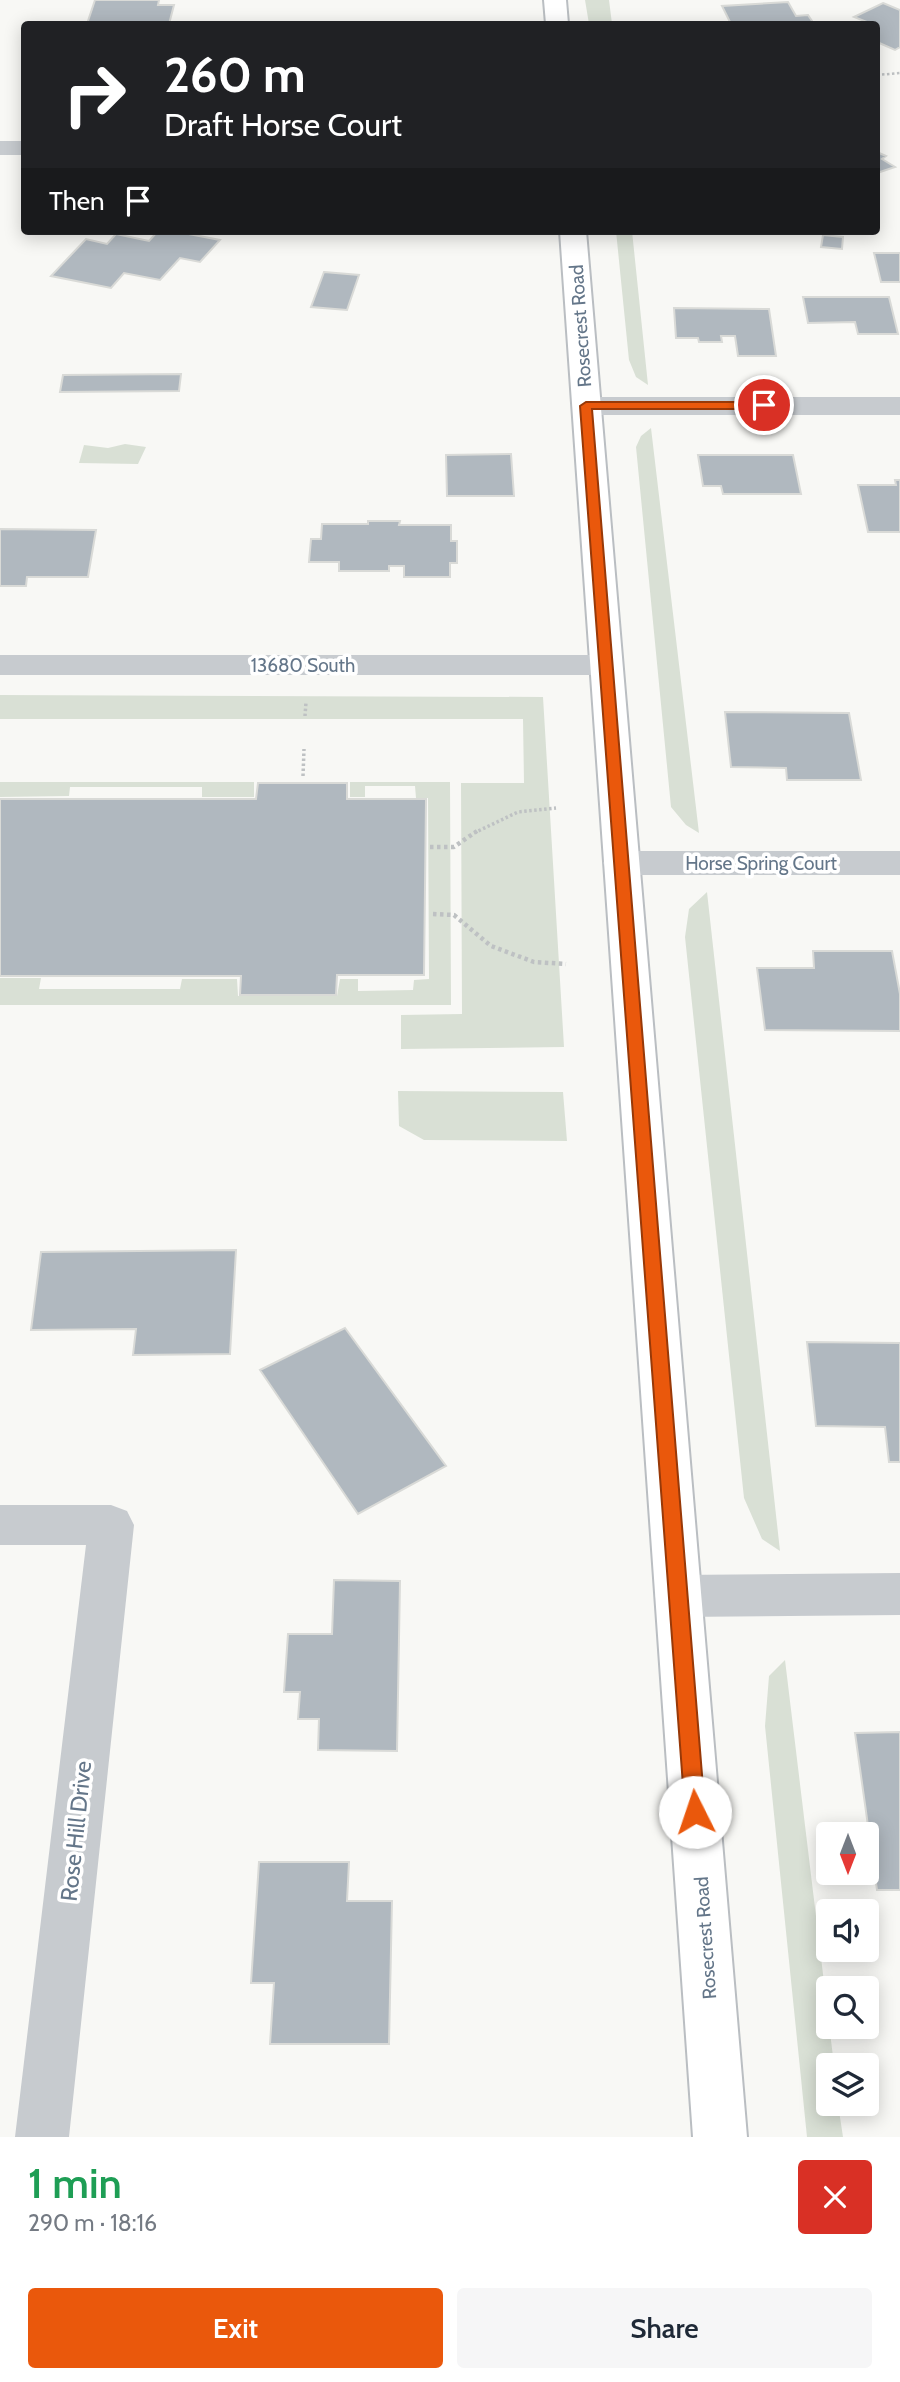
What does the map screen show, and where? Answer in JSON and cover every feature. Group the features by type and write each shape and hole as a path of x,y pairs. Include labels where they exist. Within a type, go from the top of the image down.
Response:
{"main road":[{"path":"555,0 557,21"},
{"name":"Rosecrest Road","path":"573,235 720,2137"}],"street":[{"path":"0,148 21,148"},
{"path":"586,406 900,405"},
{"name":"13680 South","path":"0,665 606,665"},
{"name":"Horse Spring Court","path":"621,863 900,863"},
{"name":"Rose Hill Drive","path":"0,1525 111,1525 42,2137"},
{"path":"678,1596 900,1594"}],"path":[{"path":"880,75 900,73"},
{"path":"303,776 304,750"},
{"path":"430,847 454,847 477,831 518,812 556,808"},
{"path":"433,914 454,915 491,946 512,954 534,962 566,964"}],"shaded area":[{"path":"585,0 609,0 612,21 588,21"},
{"path":"616,235 632,235 648,385 636,377 629,360"},
{"path":"651,428 699,833 686,825 671,807 636,447 641,436"},
{"path":"125,444 146,447 138,464 79,463 84,445 108,448"},
{"path":"0,695 543,697 564,1047 401,1049 401,1015 462,1014 461,783 524,783 523,719 0,719"},
{"path":"0,782 254,782 254,797 202,797 202,787 70,787 69,796 0,797"},
{"path":"350,782 450,782 451,1005 0,1005 0,978 41,978 39,989 180,989 182,979 237,979 238,996 337,996 340,979 358,979 358,991 413,990 414,980 429,979 428,798 416,798 415,786 365,786 365,797 350,797"},
{"path":"707,892 780,1551 762,1539 744,1498 685,937 689,909"},
{"path":"398,1091 563,1092 567,1141 424,1140 399,1126"},
{"path":"785,1660 816,1916 816,1962 822,1962 823,1976 816,1976 816,2039 831,2039 833,2053 816,2053 816,2116 840,2116 843,2137 807,2137 765,1726 769,1676"}],"building":[{"path":"95,0 159,0 158,5 174,5 170,21 88,21"},
{"path":"788,2 796,16 808,15 812,21 730,21 722,6"},
{"path":"883,3 900,10 900,47 895,50 880,43 880,21 864,21 854,17"},
{"path":"880,153 886,156 882,159 895,167 880,172"},
{"path":"115,235 121,235 149,241 154,235 194,235 220,240 200,262 180,258 160,280 124,273 111,288 51,276 86,239 107,244"},
{"path":"823,235 843,237 842,249 821,247"},
{"path":"874,253 900,253 900,282 881,282"},
{"path":"324,272 359,275 347,310 311,307"},
{"path":"803,297 889,297 898,334 858,334 855,322 808,323"},
{"path":"674,308 769,309 776,356 738,356 735,336 721,336 722,342 676,338"},
{"path":"181,374 179,391 60,392 63,375"},
{"path":"511,454 514,496 447,496 446,455"},
{"path":"698,455 793,455 801,494 723,494 721,486 703,486"},
{"path":"895,480 900,480 900,532 868,532 858,485 896,485"},
{"path":"368,521 400,521 399,525 451,525 451,541 457,541 457,563 450,563 450,577 404,577 404,566 389,566 389,571 339,571 339,562 309,562 311,539 321,539 322,524 368,524"},
{"path":"0,529 96,530 88,577 27,577 26,586 0,586"},
{"path":"725,712 849,713 861,780 787,780 786,768 731,767"},
{"path":"258,783 347,783 347,799 426,799 424,975 337,975 336,995 240,995 241,976 0,976 0,799 256,799"},
{"path":"813,951 892,951 900,994 900,1031 765,1030 757,968 814,968"},
{"path":"236,1250 230,1354 133,1355 136,1329 31,1330 41,1252"},
{"path":"345,1328 446,1466 358,1514 260,1370"},
{"path":"807,1342 900,1343 900,1462 889,1462 885,1427 816,1426"},
{"path":"334,1580 400,1581 397,1751 318,1750 319,1719 298,1719 300,1692 284,1692 288,1634 332,1634"},
{"path":"900,1732 900,1890 877,1890 879,1822 867,1822 855,1733"},
{"path":"259,1862 349,1862 347,1901 392,1901 389,2044 270,2044 274,1983 251,1983"}],"route":[{"path":"695,1812 586,406 764,405"}]}
